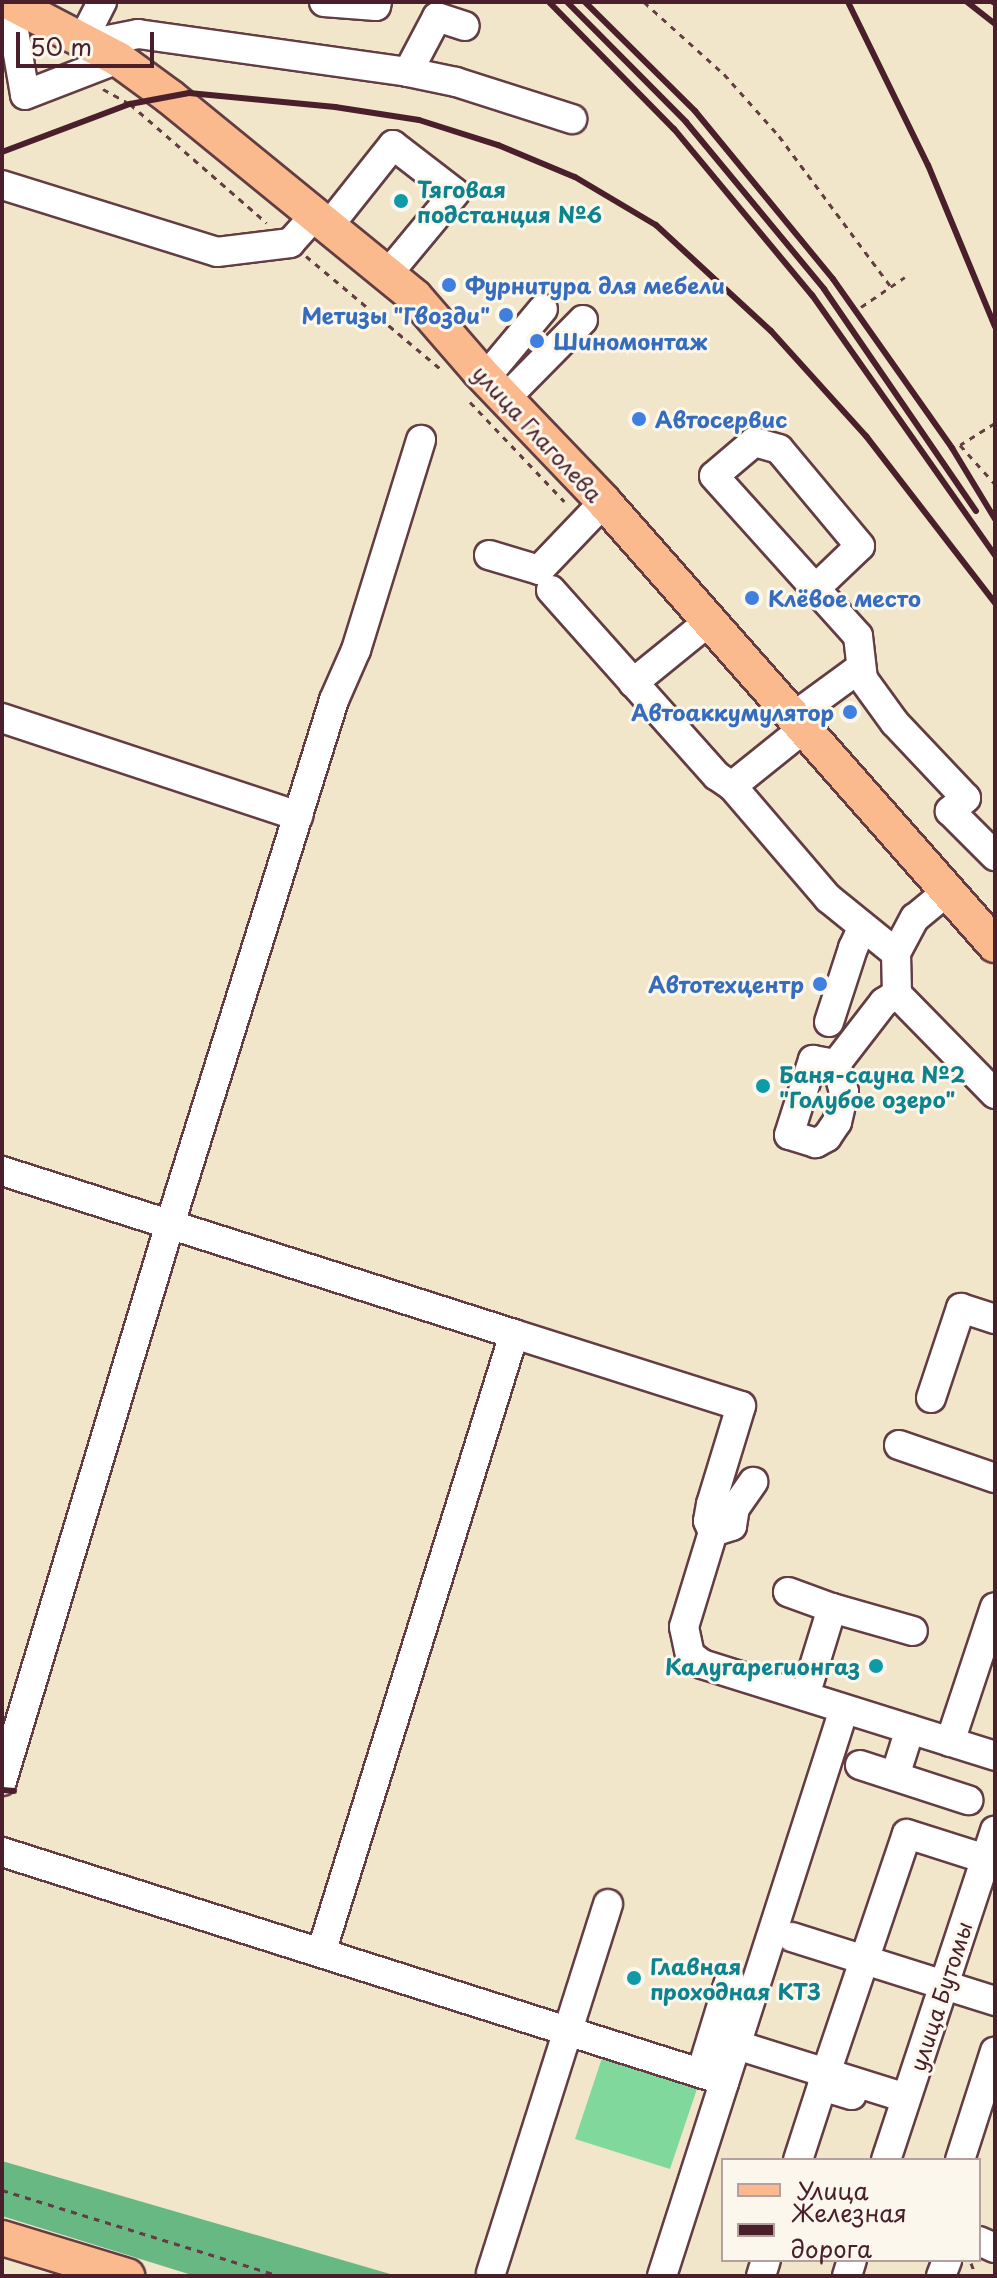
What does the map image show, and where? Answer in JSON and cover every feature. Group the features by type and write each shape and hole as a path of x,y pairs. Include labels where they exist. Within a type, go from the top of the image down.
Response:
{"main road":[{"name":"улица Глаголева","path":"9,2 105,51 170,97 415,297 486,391 594,512 707,623 994,940"},
{"path":"2,2238 126,2276"}],"street":[{"path":"9,2 25,95 79,77 105,51 138,34 408,72 456,82 572,119"},
{"path":"102,2 90,26 105,51"},
{"path":"324,2 376,6 377,2"},
{"path":"408,72 437,17 465,26"},
{"path":"2,185 217,252 290,243 320,222 393,145 455,193 387,275"},
{"path":"486,391 543,309"},
{"path":"486,391 583,320"},
{"path":"2,1781 170,1224 334,700 356,650 421,440"},
{"path":"815,589 860,546 779,449 754,442 714,476 815,589 858,636 863,679 895,723 966,798 950,811 995,856"},
{"path":"489,555 539,570 594,512"},
{"path":"551,590 717,776 732,786 828,898 896,953"},
{"path":"633,683 707,623"},
{"path":"732,786 860,668"},
{"path":"2,718 298,816"},
{"path":"949,890 915,918 896,953 897,994 995,1094"},
{"path":"829,1022 863,927"},
{"path":"836,1064 884,1002 897,994"},
{"path":"2,1171 741,1406 711,1504 708,1521 713,1532 684,1627 690,1655 702,1664 995,1756"},
{"path":"931,1398 961,1308 995,1319"},
{"path":"321,1953 514,1334"},
{"path":"899,1445 995,1478"},
{"path":"713,1532 732,1526 735,1508 753,1482"},
{"path":"788,1592 913,1631"},
{"path":"950,1742 995,1607"},
{"path":"805,1696 832,1608"},
{"path":"713,2077 737,2045 844,1709"},
{"path":"895,1776 910,1729"},
{"path":"860,1765 968,1800"},
{"name":"улица Бутомы","path":"887,2158 995,1831"},
{"path":"826,2073 907,1834 986,1859"},
{"path":"2,1852 713,2077"},
{"path":"491,2273 608,1904"},
{"path":"792,1937 995,2001"},
{"path":"662,2276 713,2077 730,1979"},
{"path":"737,2045 826,2073 904,2104"},
{"path":"961,2158 995,2051"},
{"path":"799,2158 822,2086 904,2104"}],"path":[{"path":"644,2 724,74 779,136 891,287"},
{"path":"79,77 130,104 450,377"},
{"path":"861,307 905,277"},
{"path":"486,391 594,512"},
{"path":"995,423 960,445 995,484"},
{"path":"2,2190 280,2276"}],"green space":[{"path":"605,2049 700,2080 670,2169 575,2139"},
{"path":"2,2161 397,2276 195,2276 2,2216"}],"railway":[{"path":"549,2 674,129 812,295 995,555"},
{"path":"567,2 686,122 824,289 976,511"},
{"path":"585,2 695,111 833,279 952,448 995,519"},
{"path":"848,2 928,165 995,327"},
{"path":"967,2 995,24"},
{"path":"2,152 130,104 189,93 335,107 419,120 498,145 575,177 656,225 771,331 866,436 995,603"},
{"path":"2,1790 14,1791"}],"place":[{"name":"Тяговая подстанция №6","path":"401,201"},
{"name":"Фурнитура для мебели","path":"449,285"},
{"name":"Метизы \"Гвозди\"","path":"506,315"},
{"name":"Шиномонтаж","path":"537,341"},
{"name":"Автосервис","path":"639,419"},
{"name":"Клёвое место","path":"752,598"},
{"name":"Автоаккумулятор","path":"850,712"},
{"name":"Автотехцентр","path":"820,984"},
{"name":"Баня-сауна №2 \"Голубое озеро\"","path":"763,1086"},
{"name":"Калугарегионгаз","path":"876,1666"},
{"name":"Главная проходная КТЗ","path":"634,1978"}]}
